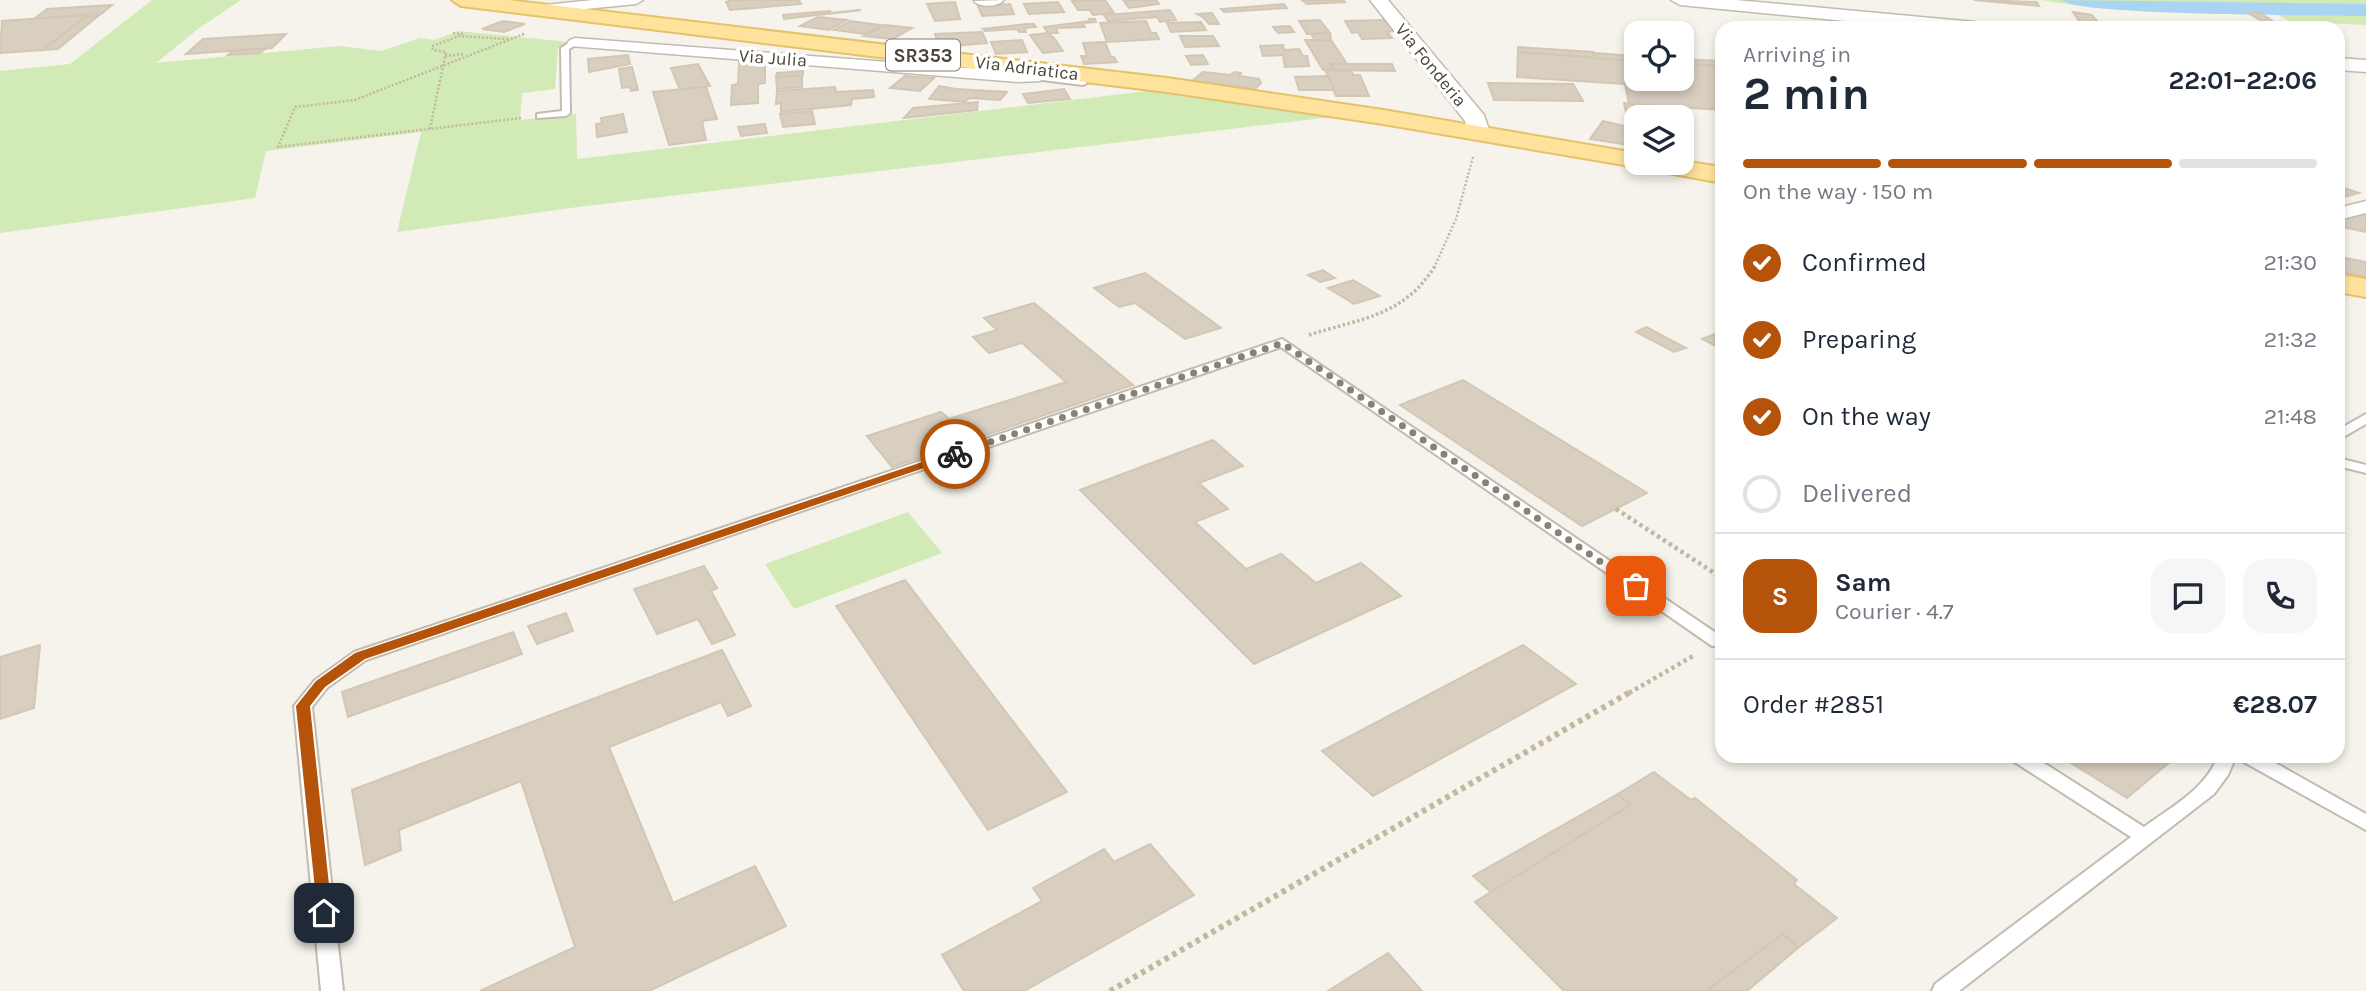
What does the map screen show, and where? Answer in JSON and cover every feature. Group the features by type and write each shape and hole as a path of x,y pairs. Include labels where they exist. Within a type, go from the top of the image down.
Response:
{"main road":[{"name":"Via Adriatica","path":"461,0 978,68 1040,73 1383,117 1624,158"},
{"path":"1694,170 1715,174"},
{"path":"2345,285 2366,290"}],"street":[{"path":"535,10 636,0"},
{"path":"981,1 997,0"},
{"name":"Via Fonderia","path":"1379,0 1476,120 1479,133"},
{"path":"1680,0 1901,21"},
{"name":"Via Julia","path":"575,43 978,68"},
{"path":"2345,212 2366,207"}],"lane":[{"path":"540,116 566,113 565,48 575,43"},
{"path":"1040,73 1083,83"},
{"path":"331,991 303,706 321,684 360,656 1282,343 1715,638"},
{"path":"2345,432 2366,418"},
{"path":"2345,464 2366,469"},
{"path":"2030,763 2145,837"},
{"path":"1943,991 2208,789 2224,763"},
{"path":"2260,763 2366,823"}],"path":[{"path":"540,116 278,148 295,107 355,100 574,14"},
{"path":"453,33 509,40"},
{"path":"430,129 446,52 433,50 432,46 466,36"},
{"path":"445,56 477,52"},
{"path":"1282,343 1397,307 1424,285 1440,257 1463,202 1479,133"},
{"path":"1616,509 1715,573"},
{"path":"1110,991 1715,644"}],"green space":[{"path":"152,0 241,0 198,29 156,63 340,46 381,51 420,38 435,40 459,31 569,42 558,48 555,89 522,93 520,120 576,114 577,159 1156,90 1340,116 578,207 397,232 421,132 266,151 255,198 0,233 0,71 70,64"},
{"path":"2041,0 2366,0 2366,25 2345,24 2345,21 2289,21 2273,12 2095,8"},
{"path":"908,512 942,553 794,609 765,564"}],"building":[{"path":"799,0 801,4 730,10 726,2"},
{"path":"1105,0 1114,13 1093,15 1090,10 1078,10 1072,1"},
{"path":"1123,0 1156,0 1159,4 1129,8"},
{"path":"1302,0 1343,0 1345,2 1307,4"},
{"path":"1974,0 2037,2 2039,6"},
{"path":"955,2 960,19 935,21 927,4"},
{"path":"1058,2 1064,12 1029,14 1024,4"},
{"path":"1010,4 1014,14 982,16 978,6"},
{"path":"1284,4 1287,8 1224,12 1221,9"},
{"path":"112,5 101,14 34,19 47,9"},
{"path":"861,10 784,19 783,15 831,13"},
{"path":"1170,10 1176,20 1160,22 1157,17 1108,21 1104,15"},
{"path":"2073,12 2092,15 2097,21 2079,21"},
{"path":"1212,13 1219,24 1209,24 1197,14"},
{"path":"2248,13 2260,13 2273,21 2262,21"},
{"path":"88,15 43,50 0,53 2,21"},
{"path":"98,16 58,49 43,50 85,17"},
{"path":"818,17 847,20 829,30 800,26"},
{"path":"1089,19 1095,19 1096,22 1083,23 1085,27 1056,28 1058,33 1048,33 1044,27 1090,21"},
{"path":"1320,20 1330,33 1307,34 1299,21"},
{"path":"1384,20 1394,31 1387,32 1392,38 1362,39 1358,32 1352,33 1345,21"},
{"path":"503,21 525,24 504,32 482,29"},
{"path":"850,21 881,25 865,34 834,30"},
{"path":"1146,21 1151,33 1156,33 1159,39 1107,42 1100,23"},
{"path":"1201,22 1206,30 1171,32 1167,23"},
{"path":"1034,24 1036,27 1025,28 1026,32 1019,32 1017,29 983,29"},
{"path":"885,25 912,28 893,39 864,36"},
{"path":"1290,26 1294,32 1278,33 1273,27"},
{"path":"982,32 987,43 939,47 935,34"},
{"path":"1048,33 1063,51 1043,53 1030,35"},
{"path":"1330,33 1331,40 1315,40 1311,34"},
{"path":"286,34 272,48 186,54 203,39"},
{"path":"1180,36 1213,36 1219,46 1185,47"},
{"path":"1022,40 1027,52 996,54 991,42"},
{"path":"1305,40 1331,40 1347,64 1331,64 1334,69 1323,70"},
{"path":"1105,42 1111,57 1117,62 1084,64 1081,56 1087,56 1083,43"},
{"path":"1283,45 1284,50 1299,49 1303,56 1307,56 1309,66 1285,67 1283,55 1263,56 1260,46"},
{"path":"1518,47 1593,52 1593,57 1518,52"},
{"path":"265,49 260,53 228,55 232,51"},
{"path":"1518,52 1624,60 1624,84 1517,77"},
{"path":"1593,53 1624,55 1624,60 1593,58"},
{"path":"628,55 630,64 589,72 588,59"},
{"path":"1203,55 1208,64 1191,65 1186,56"},
{"path":"765,60 765,83 758,84 758,103 731,105 732,85 738,84 739,62"},
{"path":"1694,60 1715,61 1715,66 1694,65"},
{"path":"698,64 710,86 680,90 671,68"},
{"path":"1331,64 1392,64 1395,71 1335,70"},
{"path":"1694,65 1715,66 1715,110 1694,108 1694,105 1629,104 1626,91 1694,91"},
{"path":"632,67 638,90 631,91 630,87 622,88 619,69"},
{"path":"1325,70 1352,71 1353,75 1360,75 1369,96 1336,96"},
{"path":"803,71 803,75 776,77 777,73"},
{"path":"1203,72 1230,75 1234,72 1241,73 1239,76 1259,79 1261,83 1255,89 1192,81"},
{"path":"802,76 802,87 777,89 776,77"},
{"path":"905,76 934,78 920,91 890,88"},
{"path":"1328,76 1334,90 1299,90 1295,77"},
{"path":"1488,83 1573,84 1583,101 1494,100"},
{"path":"939,86 1007,92 1000,100 969,98 965,102 929,99"},
{"path":"706,87 717,119 702,121 706,140 669,145 653,92"},
{"path":"835,87 836,92 873,90 874,97 852,99 851,105 781,112 781,103 776,104 777,91"},
{"path":"1064,89 1070,99 1028,103 1023,94"},
{"path":"978,102 977,110 904,118 913,108"},
{"path":"812,111 815,124 783,127 780,114"},
{"path":"623,114 627,132 597,137 596,124 602,123 601,118"},
{"path":"1603,121 1624,126 1624,144 1590,139"},
{"path":"765,124 767,133 741,136 738,127"},
{"path":"2345,188 2359,193 2345,197"},
{"path":"2366,211 2366,232 2345,228 2345,217"},
{"path":"2345,258 2366,262 2366,277 2345,273"},
{"path":"1323,270 1335,278 1320,282 1308,275"},
{"path":"1145,273 1221,328 1185,339 1135,303 1119,307 1094,288"},
{"path":"1353,280 1380,296 1354,304 1328,288"},
{"path":"1034,303 1133,385 892,467 867,436 941,412 949,419 1066,382 1022,343 989,353 973,337 997,330 984,318"},
{"path":"1646,327 1686,348 1674,352 1636,332"},
{"path":"1715,334 1715,346 1702,339"},
{"path":"1463,380 1647,493 1582,526 1400,405"},
{"path":"1213,440 1243,466 1199,483 1228,509 1195,522 1246,569 1281,554 1316,583 1361,563 1401,596 1254,664 1080,490"},
{"path":"704,566 717,588 711,591 735,635 712,644 698,619 657,634 634,589"},
{"path":"905,580 1067,792 988,830 836,606"},
{"path":"566,613 573,631 537,644 528,626"},
{"path":"513,632 522,654 348,717 342,692"},
{"path":"40,645 34,708 0,719 0,657"},
{"path":"1523,645 1576,684 1373,796 1322,751"},
{"path":"722,650 751,706 728,716 721,702 609,747 673,903 755,866 786,926 649,991 480,991 575,947 521,781 399,830 401,850 365,865 352,790"},
{"path":"2071,763 2169,763 2127,798"},
{"path":"1654,772 1691,800 1695,798 1797,880 1794,884 1837,918 1798,948 1783,934 1706,991 1564,991 1475,902 1630,805 1618,794"},
{"path":"1618,794 1630,805 1491,892 1473,876"},
{"path":"1150,844 1194,895 1024,991 964,991 942,955 1042,901 1033,888 1104,849 1114,862"},
{"path":"1783,934 1798,948 1747,991 1706,991"},
{"path":"1388,953 1422,991 1328,991"}],"waterway":[{"path":"2071,0 2124,5 2366,10"}],"way so far":[{"path":"955,454 1282,343 1636,586"}],"route":[{"path":"324,913 303,706 321,684 360,656 955,454"}]}
